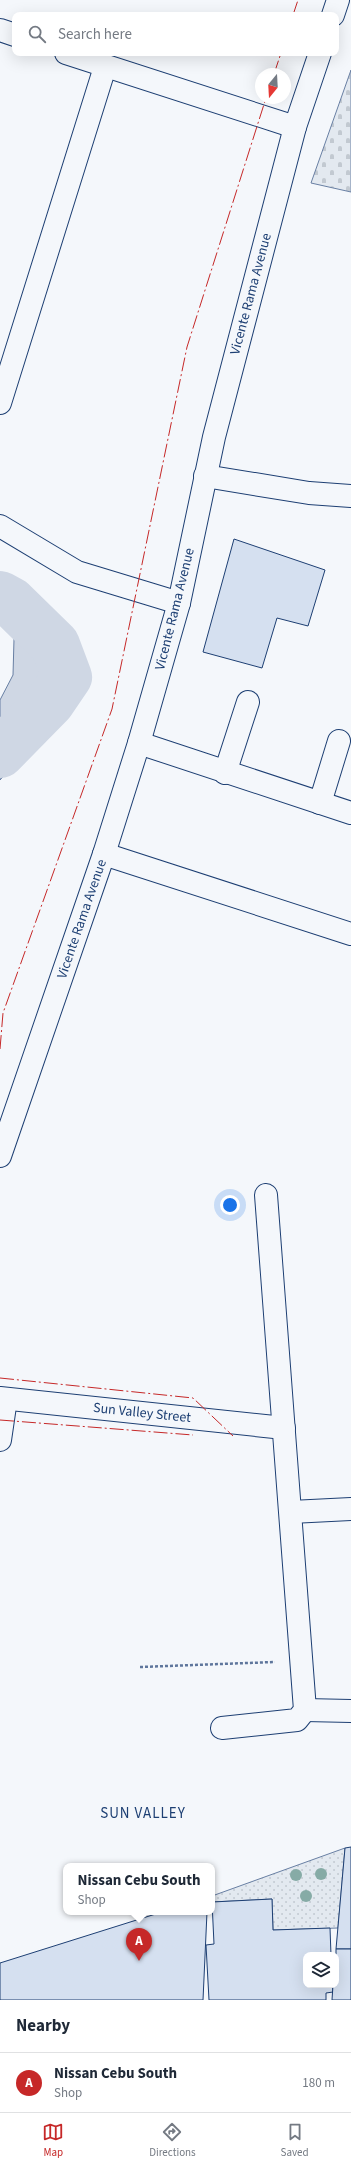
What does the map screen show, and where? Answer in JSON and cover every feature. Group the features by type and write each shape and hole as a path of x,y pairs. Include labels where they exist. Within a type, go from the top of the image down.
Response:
{"street":[{"path":"334,12 338,0"},
{"path":"0,30 12,34"},
{"path":"74,56 295,127"},
{"name":"Vicente Rama Avenue","path":"0,1156 104,854 139,743 179,603 214,436 295,127 319,56"},
{"path":"0,403 105,67"},
{"path":"205,476 309,494 351,496"},
{"path":"0,526 77,572 179,603"},
{"path":"225,773 248,702"},
{"path":"320,803 339,741"},
{"path":"139,743 225,773 351,813"},
{"path":"104,854 351,934"},
{"path":"222,1728 297,1720 306,1710 266,1195"},
{"path":"0,1440 3,1399"},
{"name":"Sun Valley Street","path":"3,1399 284,1428"},
{"path":"291,1512 351,1509"},
{"path":"306,1710 351,1710"}],"path":[{"path":"140,1667 302,1661"}],"green space":[{"path":"351,70 351,192 311,183"},
{"path":"345,1848 338,1928 273,1930 272,1899 215,1902 215,1895"}],"shaded area":[{"path":"0,596 53,624 69,652 78,692 0,780 0,700 13,675 14,639 0,621"}],"building":[{"path":"234,539 325,570 308,626 277,618 262,668 203,652"},
{"path":"351,1847 351,1949 336,1949 345,1848"},
{"path":"272,1899 273,1930 330,1928 331,1952 303,1952 303,1988 332,1988 333,1992 326,1993 326,2000 209,2000 206,1945 214,1944 213,1915 215,1915 215,1902"},
{"path":"152,1915 207,1915 203,2000 0,2000 0,1963"},
{"path":"336,1949 351,1949 351,2000 332,2000 333,1988 339,1988 339,1952 336,1952"}],"waterway":[{"path":"0,596 11,602 55,645 67,677 50,702 0,753"}],"power":[{"path":"294,12 298,0"},
{"path":"276,68 280,56"},
{"path":"0,1049 3,1013 112,709 187,347 264,104"},
{"path":"0,1378 193,1398 233,1436"},
{"path":"0,1420 193,1435"}],"place":[{"name":"Nissan Cebu South","path":"139,1961"}],"district":[{"name":"SUN VALLEY","path":"143,1813"}]}
